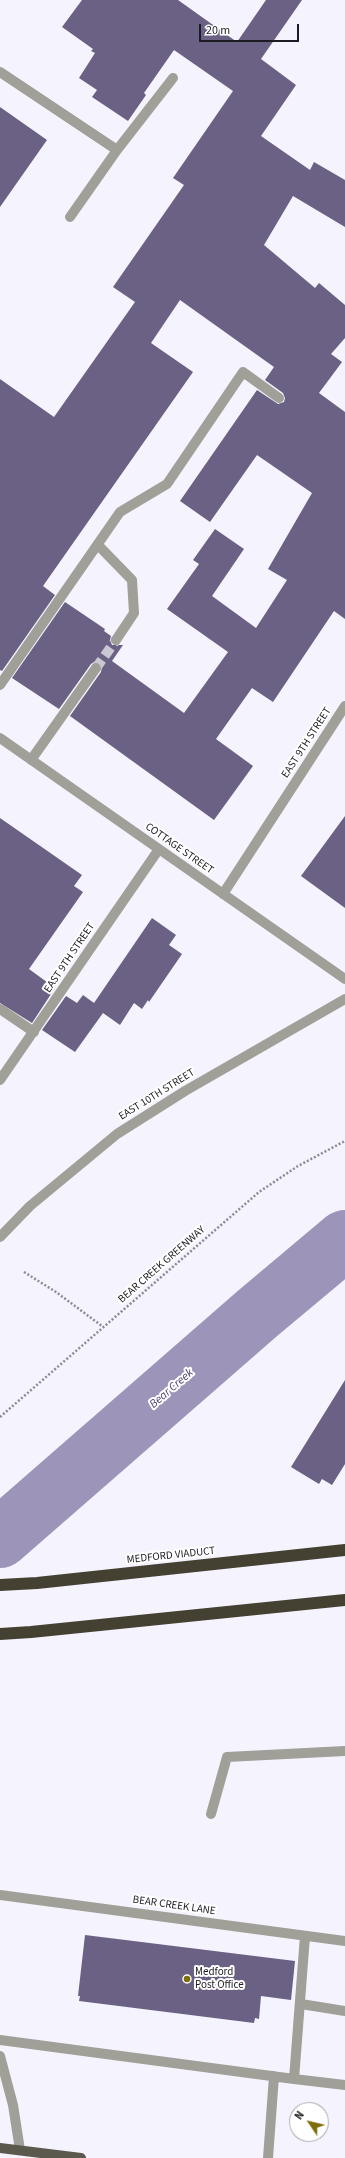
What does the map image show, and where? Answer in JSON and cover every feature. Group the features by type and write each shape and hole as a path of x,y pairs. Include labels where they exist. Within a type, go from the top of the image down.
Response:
{"highway":[{"name":"MEDFORD VIADUCT","path":"0,1585 52,1582 345,1550"},
{"path":"0,1634 38,1632 345,1600"}],"main road":[{"path":"0,2148 81,2158"}],"street":[{"path":"0,72 117,150"},
{"path":"70,217 117,150 173,78"},
{"path":"0,685 120,512 167,484 243,372 279,398"},
{"path":"98,545 132,580 134,613 116,640"},
{"path":"31,760 96,668"},
{"name":"EAST 9TH STREET","path":"223,894 345,706"},
{"name":"COTTAGE STREET","path":"0,738 345,979"},
{"name":"EAST 9TH STREET","path":"0,1080 159,849"},
{"name":"EAST 10TH STREET","path":"0,1237 30,1206 117,1134 185,1091 345,999"},
{"path":"0,1009 34,1032"},
{"path":"211,1814 227,1757 345,1751"},
{"name":"BEAR CREEK LANE","path":"0,1896 345,1941"},
{"path":"294,2079 301,2004 305,1936"},
{"path":"301,2004 345,2011"},
{"path":"0,2040 345,2085"},
{"path":"0,2056 13,2105 20,2150"},
{"path":"268,2158 274,2076"}],"path":[{"name":"BEAR CREEK GREENWAY","path":"0,1417 102,1326 259,1192 298,1166 345,1141"},
{"path":"24,1272 56,1292 102,1326"}],"building":[{"path":"82,0 178,0 237,42 266,0 302,0 261,59 296,85 261,136 310,170 314,162 345,180 345,227 293,196 264,245 315,288 319,283 345,305 345,338 331,354 342,362 319,393 345,412 345,619 334,611 273,702 252,688 216,739 253,766 214,820 70,716 101,672 102,666 99,663 94,662 91,664 59,709 12,678 65,602 105,629 104,631 111,636 110,640 112,645 123,645 112,661 184,713 228,652 167,609 199,564 193,560 215,529 244,549 212,596 256,628 287,580 268,569 312,493 257,455 210,522 180,501 257,390 278,404 284,402 285,398 283,393 265,380 274,367 180,300 151,343 193,372 43,586 55,595 2,671 0,670 0,379 54,417 135,302 113,287 184,185 173,178 233,91 174,50 144,93 146,95 128,121 92,97 97,90 79,78 95,53 91,51 93,49 62,27"},
{"path":"0,107 47,140 0,207"},
{"path":"345,816 345,908 301,876"},
{"path":"0,818 82,875 74,886 83,892 29,969 55,988 32,1023 0,1003"},
{"path":"152,918 176,935 169,945 182,954 149,1002 148,1000 142,1009 134,1003 120,1025 103,1013 75,1052 42,1030 66,996 77,1003 83,995 94,1003"},
{"path":"345,1380 345,1464 332,1485 322,1479 319,1484 291,1467"},
{"name":"Medford Post Office","path":"85,1935 295,1961 291,2000 261,1996 259,2019 255,2018 254,2023 79,2001 80,1996 78,1996"}],"waterway":[{"name":"Bear Creek","path":"0,1538 258,1313 345,1240"}],"tunnel":[{"path":"96,668 116,640"}],"place":[{"name":"Medford Post Office","path":"187,1979"}]}
